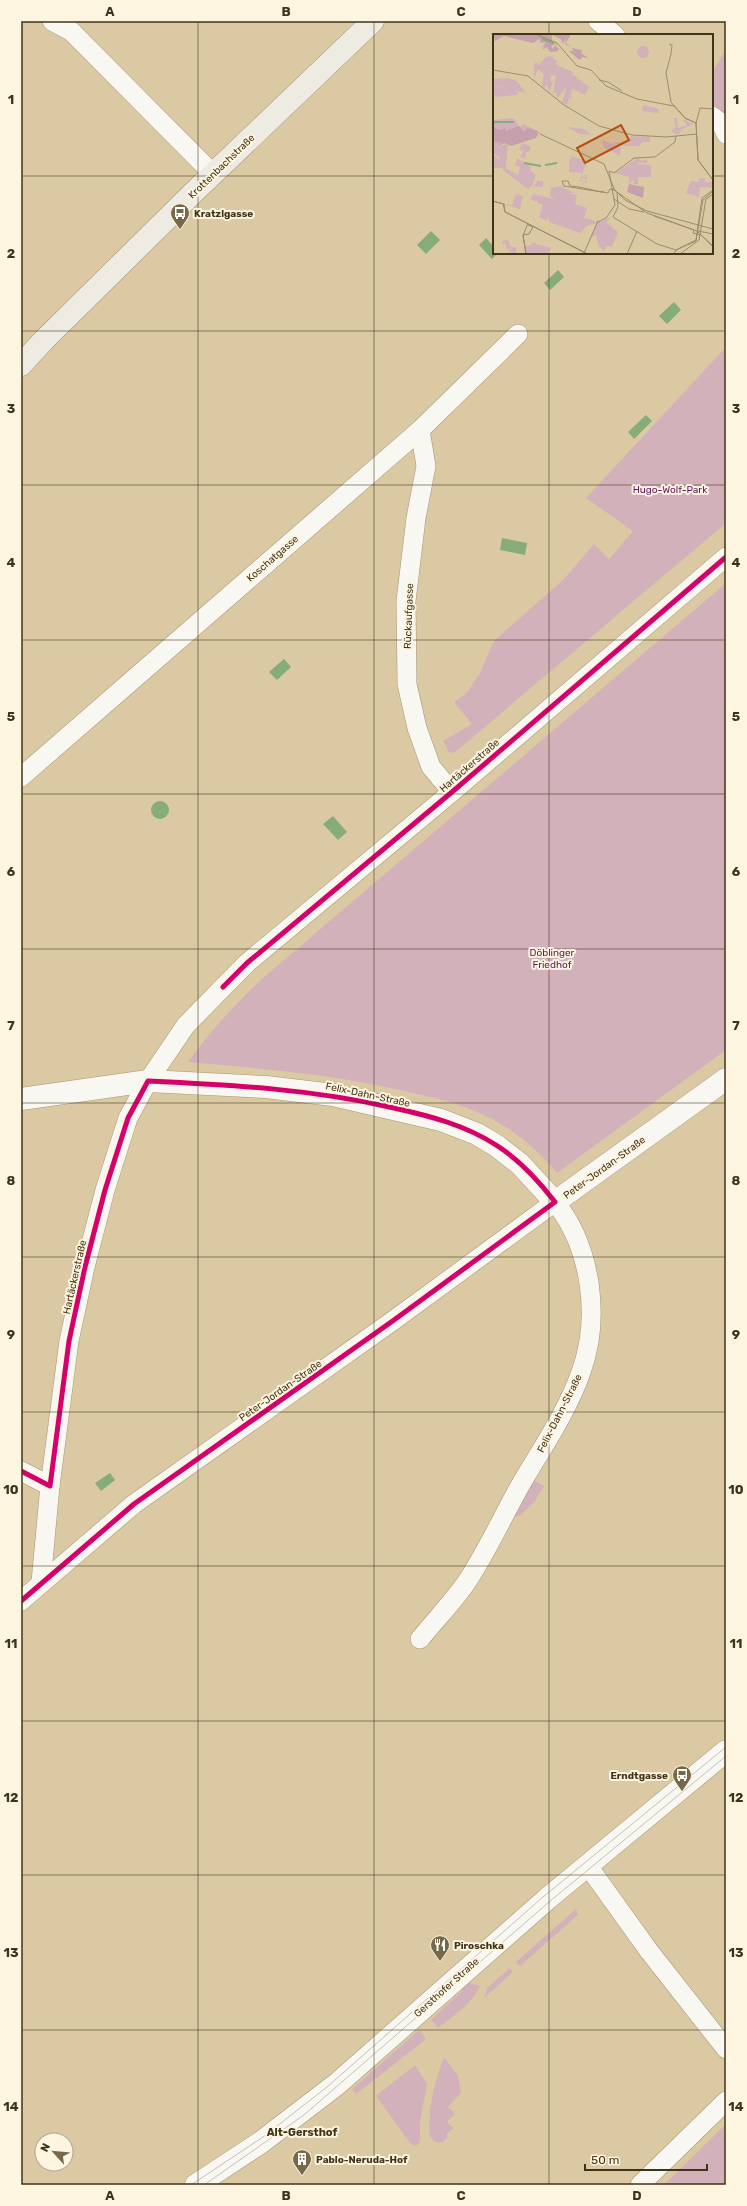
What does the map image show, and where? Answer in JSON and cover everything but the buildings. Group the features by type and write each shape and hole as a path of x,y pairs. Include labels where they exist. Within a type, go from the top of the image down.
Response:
{"main road":[{"name":"Krottenbachstraße","path":"21,365 43,340 373,21"}],"street":[{"path":"52,21 76,26 213,174"},
{"path":"598,21 614,34"},
{"path":"713,117 721,123 726,134"},
{"name":"Koschatgasse","path":"21,777 420,430 518,334"},
{"name":"Rückaufgasse","path":"420,430 426,466 416,518 406,601 407,684 417,728 431,767 452,792"},
{"name":"Hartäckerstraße","path":"41,1582 50,1486 69,1341 85,1267 105,1190 128,1118 148,1081 186,1025 247,963 452,792 726,557"},
{"name":"Peter-Jordan-Straße","path":"21,1601 41,1582 134,1504 394,1320 726,1079"},
{"name":"Felix-Dahn-Straße","path":"21,1099 148,1081 266,1087 306,1091 372,1103 441,1120 477,1134 510,1155 530,1172 555,1202 574,1232 588,1282 590,1330 581,1372 552,1431 479,1562 452,1602 420,1639"},
{"path":"21,1471 50,1486"},
{"name":"Gersthofer Straße","path":"196,2185 260,2143 337,2084 512,1929 726,1751"},
{"path":"588,1866 649,1951 726,2049"},
{"path":"640,2185 726,2101"}],"green space":[{"path":"726,49 726,115 713,104 713,71"},
{"name":"Hugo-Wolf-Park","path":"726,347 726,523 454,753 449,752 443,741 472,724 454,702 466,694 480,673 494,641 564,579 594,544 609,559 633,531 586,498"},
{"name":"Döblinger Friedhof","path":"726,583 726,1050 557,1173 543,1157 511,1130 470,1109 448,1102 374,1084 268,1069 188,1062 223,1018 263,978"},
{"path":"533,1480 544,1486 535,1501 520,1516 513,1516"},
{"path":"576,1909 578,1915 520,1966 516,1962"},
{"path":"510,1968 513,1972 484,1998 488,1987"},
{"path":"466,1982 480,1986 477,1992 467,2004 438,2028 431,2020 463,1990 461,1988"},
{"path":"419,2030 426,2039 356,2094 352,2089"},
{"path":"444,2057 458,2076 461,2093 448,2107 455,2114 447,2122 453,2128 447,2134 447,2138 443,2142 437,2143 430,2137 429,2127 435,2086"},
{"path":"415,2065 427,2084 420,2121 420,2142 416,2146 411,2144 376,2096"},
{"path":"726,2124 726,2185 664,2185"}],"shaded area":[{"path":"431,231 440,240 426,254 417,245"},
{"path":"486,238 493,246 493,254 497,254 492,259 479,245"},
{"path":"558,270 564,277 550,290 544,283"},
{"path":"674,302 681,310 667,324 659,316"},
{"path":"646,415 652,421 634,439 628,432"},
{"path":"502,538 527,543 525,555 500,550"},
{"path":"284,659 291,667 277,680 269,672"},
{"path":"156,801 164,801 169,806 167,817 164,819 156,819 151,814 151,806"},
{"path":"333,816 347,832 338,840 323,824"},
{"path":"110,1473 115,1480 101,1491 95,1483"}],"tram line":[{"path":"191,2185 263,2137 327,2087 543,1897 726,1747"},
{"path":"204,2185 304,2115 549,1902 726,1756"}],"cycle path":[{"path":"223,987 247,963 452,792 726,557"},
{"path":"21,1471 50,1486 69,1341 85,1267 105,1190 128,1118 148,1081 241,1086 333,1096 434,1118 472,1132 505,1151 528,1171 555,1202 394,1320 134,1504 21,1601"}],"place":[{"name":"Kratzlgasse","path":"180,230"},
{"name":"Erndtgasse","path":"682,1792"},
{"name":"Piroschka","path":"440,1962"},
{"name":"Pablo-Neruda-Hof","path":"302,2176"}],"district":[{"name":"Alt-Gersthof","path":"302,2132"}]}
